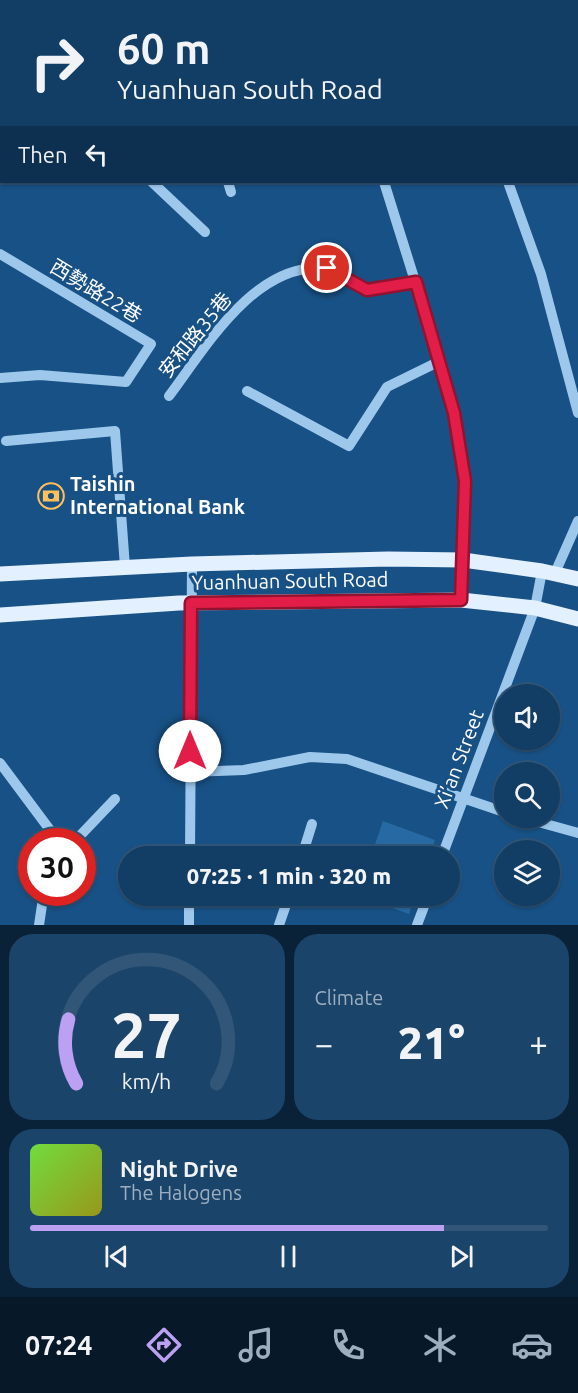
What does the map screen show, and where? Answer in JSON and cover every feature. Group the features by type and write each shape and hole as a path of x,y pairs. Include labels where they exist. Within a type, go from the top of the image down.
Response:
{"main road":[{"name":"Yuanhuan South Road","path":"0,574 192,564 388,559 463,560 549,572 578,579"},
{"name":"Yuanhuan South Road","path":"0,615 191,603 461,600 535,608 578,619"}],"street":[{"path":"153,183 205,232"},
{"path":"384,183 454,413 465,481 461,600"},
{"path":"508,183 541,274 578,413"},
{"name":"西勢路22巷","path":"0,254 151,344 126,382 40,375 0,378"},
{"name":"安和路35巷","path":"169,396 232,312 252,293 295,270 327,268 367,290 416,282"},
{"path":"247,391 349,446 387,387 440,361"},
{"path":"6,441 115,431 125,567"},
{"name":"Xi’an Street","path":"446,846 549,572 578,521"},
{"path":"189,846 192,564"},
{"path":"190,772 244,770 310,757 347,759 494,809"},
{"path":"0,763 49,828"},
{"path":"87,828 115,799"},
{"path":"305,846 312,824"},
{"path":"560,828 578,833"},
{"path":"39,925 42,906"},
{"path":"189,906 189,925"},
{"path":"279,925 286,906"},
{"path":"417,925 424,906"}],"building":[{"path":"383,821 435,840 433,846 374,846"},
{"path":"387,906 412,906 409,914"}],"place":[{"name":"Taishin International Bank","path":"51,496"}],"route":[{"path":"190,751 191,603 461,600 466,521 465,481 454,413 416,282 367,290 327,268"}]}
